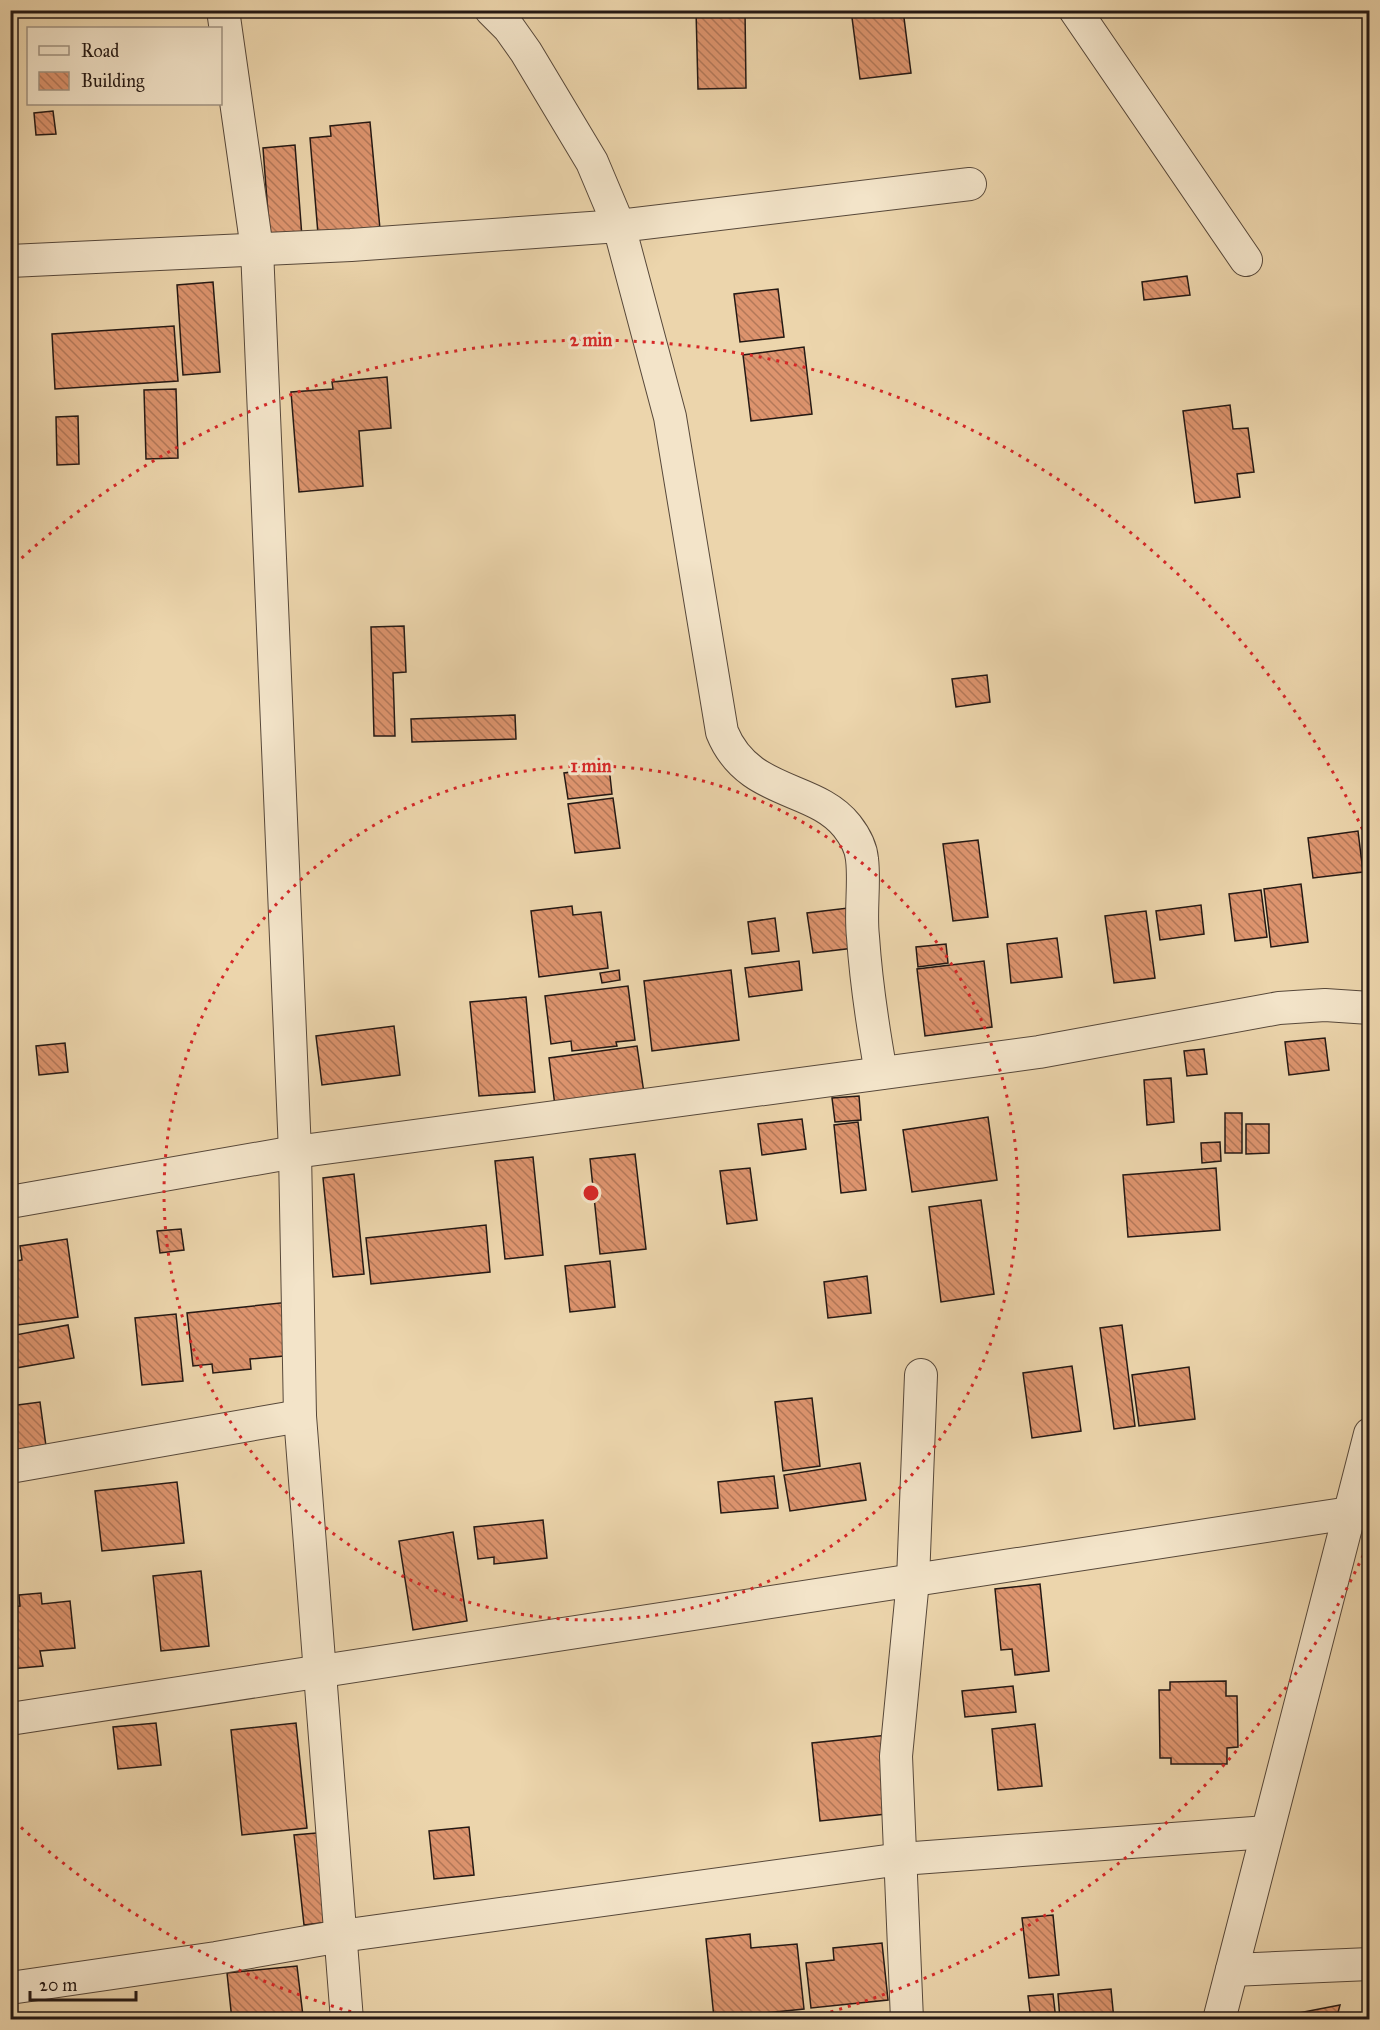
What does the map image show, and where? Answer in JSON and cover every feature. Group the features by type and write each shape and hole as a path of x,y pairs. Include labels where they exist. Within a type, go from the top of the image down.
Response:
{"street":[{"path":"492,10 526,52 592,162 619,225 670,417 723,732 730,750 742,763 774,785 819,805 845,823 855,836 862,857 862,934 881,1073"},
{"path":"1074,10 1246,260"},
{"path":"228,11 257,249 296,1152 300,1416 347,2019"},
{"path":"10,261 257,249 619,225 970,184"},
{"path":"10,1202 296,1152 1039,1052 1280,1008 1325,1005 1370,1008"},
{"path":"907,2019 896,1756 913,1580 921,1375"},
{"path":"10,1467 300,1416"},
{"path":"1219,2019 1370,1434"},
{"path":"10,1719 1350,1513"},
{"path":"10,1988 216,1958 341,1936 901,1859 1267,1832"},
{"path":"1232,1970 1370,1964"}],"building":[{"path":"696,10 745,10 746,88 698,89"},
{"path":"851,10 903,10 911,73 860,79"},
{"path":"53,111 56,134 36,135 34,113"},
{"path":"370,122 380,229 318,234 310,138 331,136 330,126"},
{"path":"295,145 302,237 270,240 263,148"},
{"path":"1187,276 1190,295 1144,300 1142,282"},
{"path":"213,282 220,372 183,375 177,285"},
{"path":"778,289 784,337 740,342 734,294"},
{"path":"174,326 178,381 55,389 52,334"},
{"path":"804,347 812,414 751,421 743,355"},
{"path":"387,377 391,428 359,431 363,486 299,492 291,392 333,389 332,382"},
{"path":"176,389 178,458 146,459 144,390"},
{"path":"1230,405 1233,429 1248,428 1254,472 1237,474 1240,497 1195,503 1183,411"},
{"path":"78,416 79,464 57,465 56,417"},
{"path":"404,626 406,672 393,673 395,736 374,736 371,627"},
{"path":"987,675 990,702 956,707 952,679"},
{"path":"515,715 516,739 412,742 411,719"},
{"path":"609,767 612,794 568,799 564,773"},
{"path":"613,798 620,848 575,853 568,804"},
{"path":"1358,831 1363,872 1313,878 1308,838"},
{"path":"978,840 988,917 953,921 943,844"},
{"path":"1301,884 1308,942 1271,947 1264,889"},
{"path":"1261,890 1267,937 1235,941 1229,894"},
{"path":"1201,905 1204,934 1160,940 1156,911"},
{"path":"572,906 573,915 601,912 608,968 539,977 531,911"},
{"path":"848,908 854,948 813,953 807,913"},
{"path":"1146,911 1155,978 1114,983 1105,916"},
{"path":"775,918 779,951 752,954 748,922"},
{"path":"1057,938 1062,977 1011,983 1007,944"},
{"path":"946,944 948,963 918,967 916,947"},
{"path":"799,961 802,990 749,997 745,968"},
{"path":"984,961 992,1027 925,1036 917,969"},
{"path":"619,970 620,980 602,983 600,973"},
{"path":"731,970 739,1040 652,1051 644,981"},
{"path":"628,986 635,1040 616,1042 617,1046 572,1051 571,1041 551,1044 545,996"},
{"path":"526,997 535,1092 479,1096 470,1002"},
{"path":"394,1026 400,1075 322,1085 316,1036"},
{"path":"1325,1038 1329,1070 1289,1075 1285,1042"},
{"path":"65,1043 68,1072 39,1075 36,1046"},
{"path":"637,1046 644,1093 555,1106 549,1058"},
{"path":"1204,1049 1207,1074 1187,1076 1184,1051"},
{"path":"1171,1078 1174,1122 1147,1125 1144,1080"},
{"path":"859,1096 861,1120 835,1122 832,1098"},
{"path":"1225,1113 1242,1113 1242,1153 1225,1153"},
{"path":"988,1117 997,1180 912,1192 903,1130"},
{"path":"802,1119 806,1149 762,1155 758,1124"},
{"path":"858,1122 866,1190 841,1193 834,1125"},
{"path":"1246,1124 1269,1124 1269,1153 1246,1154"},
{"path":"1220,1142 1221,1161 1202,1163 1201,1143"},
{"path":"635,1154 646,1249 600,1254 590,1159"},
{"path":"533,1157 543,1255 505,1259 495,1161"},
{"path":"750,1168 757,1220 727,1224 720,1171"},
{"path":"1216,1168 1220,1230 1128,1237 1123,1175"},
{"path":"354,1174 364,1274 333,1277 323,1178"},
{"path":"981,1200 994,1294 941,1302 929,1207"},
{"path":"486,1225 490,1272 371,1284 366,1238"},
{"path":"181,1229 184,1250 160,1253 157,1231"},
{"path":"67,1239 78,1317 10,1326 10,1262 22,1260 20,1246"},
{"path":"610,1261 615,1307 570,1312 565,1266"},
{"path":"867,1276 871,1313 828,1318 824,1282"},
{"path":"290,1302 295,1355 250,1359 251,1369 213,1373 212,1364 193,1366 187,1313"},
{"path":"176,1314 183,1381 142,1385 135,1318"},
{"path":"68,1325 74,1358 10,1369 10,1336"},
{"path":"1122,1325 1135,1426 1114,1429 1100,1328"},
{"path":"1072,1366 1081,1431 1032,1438 1023,1373"},
{"path":"1189,1367 1195,1419 1139,1426 1132,1375"},
{"path":"812,1398 820,1466 783,1471 775,1402"},
{"path":"40,1402 46,1446 10,1451 10,1406"},
{"path":"860,1463 866,1500 790,1511 784,1475"},
{"path":"774,1476 778,1508 721,1513 718,1482"},
{"path":"177,1482 184,1543 102,1551 95,1491"},
{"path":"543,1520 547,1558 494,1564 494,1557 478,1559 474,1527"},
{"path":"453,1532 467,1621 413,1630 399,1541"},
{"path":"201,1571 209,1646 161,1651 153,1576"},
{"path":"1040,1584 1049,1671 1015,1675 1012,1649 1001,1650 995,1589"},
{"path":"41,1593 42,1604 70,1601 75,1648 40,1651 43,1666 10,1669 10,1607 20,1606 19,1595"},
{"path":"1226,1681 1226,1696 1237,1696 1238,1747 1227,1748 1227,1764 1171,1764 1171,1758 1160,1758 1159,1690 1170,1690 1170,1682"},
{"path":"1013,1686 1016,1712 965,1717 962,1691"},
{"path":"156,1723 161,1765 118,1769 113,1727"},
{"path":"296,1723 307,1828 242,1835 231,1730"},
{"path":"1035,1724 1042,1786 998,1790 992,1729"},
{"path":"888,1735 896,1813 820,1821 812,1743"},
{"path":"469,1827 474,1875 434,1879 429,1831"},
{"path":"328,1832 337,1921 304,1925 294,1835"},
{"path":"1053,1915 1059,1975 1029,1978 1022,1918"},
{"path":"750,1934 751,1948 797,1944 804,2009 714,2018 706,1939"},
{"path":"882,1943 888,2000 811,2008 806,1963 834,1960 833,1948"},
{"path":"297,1966 303,2016 320,2014 320,2020 232,2020 227,1973"},
{"path":"1111,1989 1114,2020 1060,2020 1058,1994"},
{"path":"1053,1994 1056,2020 1031,2020 1028,1996"},
{"path":"1340,2005 1336,2020 1262,2020"}]}
